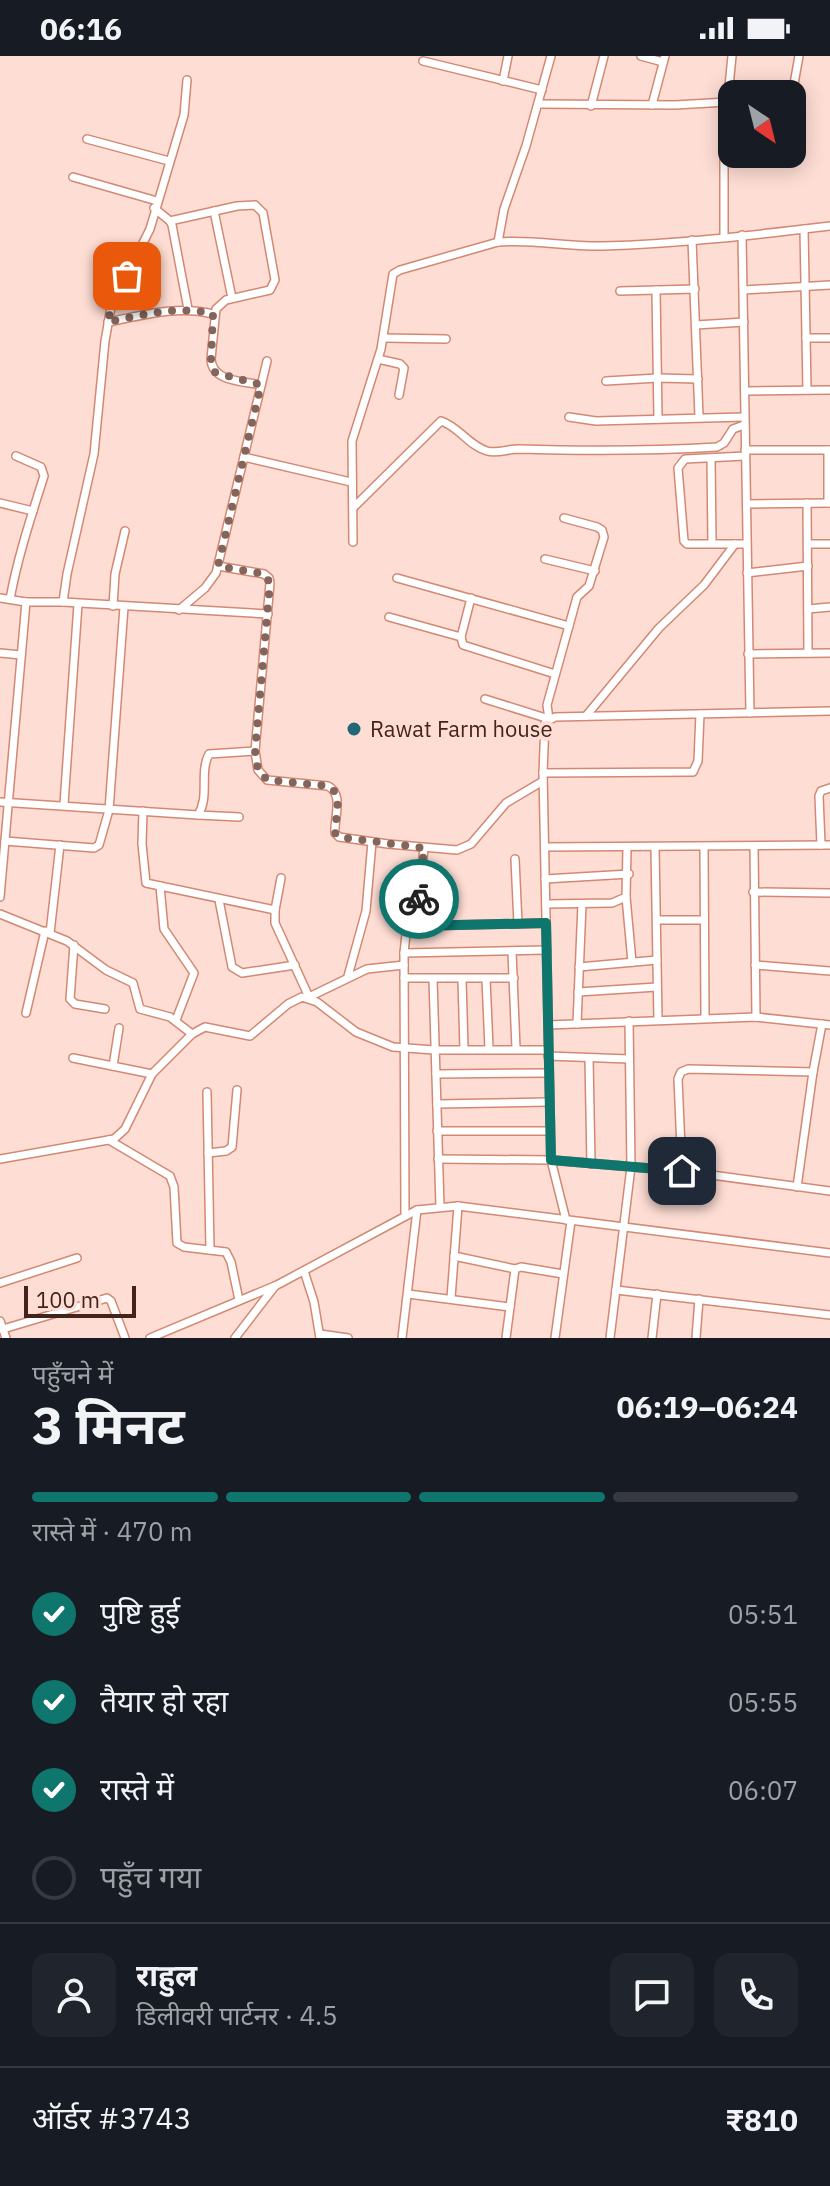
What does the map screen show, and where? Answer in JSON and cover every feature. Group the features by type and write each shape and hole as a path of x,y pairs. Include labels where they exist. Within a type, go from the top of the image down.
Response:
{"street":[{"path":"503,81 508,56"},
{"path":"498,242 504,209 551,56"},
{"path":"591,106 604,56"},
{"path":"641,56 664,59 652,105"},
{"path":"730,80 732,56"},
{"path":"795,80 799,56"},
{"path":"423,61 542,90"},
{"path":"63,602 94,454 108,322 116,295 146,240 186,107 187,80"},
{"path":"538,104 591,106 718,102"},
{"path":"87,139 169,161"},
{"path":"724,236 726,168"},
{"path":"73,177 156,204 170,221 188,309"},
{"path":"170,221 255,205 263,213 275,280 265,292 232,298 220,304 213,314 211,359 214,372 261,385"},
{"path":"214,211 232,298"},
{"path":"353,542 350,452 355,427 378,359 393,274 498,242 587,247 830,226"},
{"path":"804,229 807,390"},
{"path":"742,235 750,713"},
{"path":"692,240 699,416"},
{"path":"744,290 830,285"},
{"path":"620,291 695,289"},
{"path":"656,290 658,419"},
{"path":"108,322 188,309 213,314"},
{"path":"696,325 744,322"},
{"path":"383,338 446,339"},
{"path":"806,338 830,338"},
{"path":"378,359 400,364 404,368 399,395"},
{"path":"179,610 211,581 218,566 267,361"},
{"path":"606,381 698,379"},
{"path":"745,391 830,390"},
{"path":"569,417 596,421 699,416 744,421"},
{"path":"353,508 441,421 472,444 494,452 515,449 573,452 717,447 744,421"},
{"path":"746,544 687,544 684,541 678,468 681,461 745,453 829,450 829,503 747,504"},
{"path":"10,599 44,471 16,456"},
{"path":"244,457 351,482"},
{"path":"711,458 712,543"},
{"path":"0,503 33,511"},
{"path":"807,503 808,653"},
{"path":"555,1338 569,1220 551,1160 544,730 549,719 547,705 577,597 589,586 604,537 602,530 564,518"},
{"path":"113,606 115,577 125,531"},
{"path":"586,716 659,628 704,585 735,544"},
{"path":"808,544 830,544"},
{"path":"545,559 595,571"},
{"path":"218,566 264,574 269,578 255,751 258,770 267,780 334,789 337,795 335,833 348,839 449,850 466,847 506,803 543,777 693,772 698,761 700,714"},
{"path":"747,573 808,566"},
{"path":"397,578 569,626"},
{"path":"0,598 26,602 268,614"},
{"path":"471,598 461,637 463,645 555,674"},
{"path":"0,897 5,841 4,803 26,602"},
{"path":"64,804 78,604"},
{"path":"5,841 97,847 109,810 124,607"},
{"path":"808,609 830,607"},
{"path":"389,617 461,637"},
{"path":"0,653 21,655"},
{"path":"748,654 830,653"},
{"path":"485,699 549,719 830,711"},
{"path":"198,815 204,798 204,765 209,754 255,751"},
{"path":"545,847 825,845 819,796 821,791 830,788"},
{"path":"4,803 64,804 109,810 239,817"},
{"path":"143,811 146,883 275,910"},
{"path":"143,823 158,813"},
{"path":"348,976 366,911 372,842"},
{"path":"26,1013 47,932 60,845"},
{"path":"704,847 705,1017"},
{"path":"754,847 756,1017"},
{"path":"416,926 424,848"},
{"path":"627,848 629,874 626,897 632,962"},
{"path":"655,848 658,1020"},
{"path":"515,859 518,924"},
{"path":"545,879 629,874"},
{"path":"281,878 275,910 278,932 309,997 356,1032 380,1043 405,1048 516,1048 589,1058 629,1059"},
{"path":"160,886 164,929 194,973 176,1020"},
{"path":"753,892 830,893"},
{"path":"546,904 612,903 626,897"},
{"path":"219,900 232,967 237,972 253,973 295,965"},
{"path":"577,1024 582,904"},
{"path":"0,914 74,945 106,970 133,983 140,1009 164,1014 192,1034"},
{"path":"658,920 704,920"},
{"path":"405,1216 406,934 416,926 546,923"},
{"path":"74,945 70,999 75,1004 105,1009"},
{"path":"404,953 547,950"},
{"path":"512,952 516,1048"},
{"path":"579,967 657,960"},
{"path":"0,1159 109,1140 120,1135 152,1074 192,1034 205,1027 250,1036 288,1004 302,997 309,997 348,976 376,967 404,965"},
{"path":"755,965 830,971"},
{"path":"404,978 514,978"},
{"path":"433,979 440,1206"},
{"path":"462,979 464,1049"},
{"path":"486,979 489,1048"},
{"path":"578,992 657,987"},
{"path":"548,1025 705,1017 756,1017 826,1025 813,1072 797,1187"},
{"path":"610,1338 631,1167 629,1021"},
{"path":"113,1066 119,1028"},
{"path":"73,1058 152,1074"},
{"path":"589,1058 591,1164"},
{"path":"682,1171 678,1079 681,1072 688,1069 813,1072"},
{"path":"436,1074 548,1073"},
{"path":"208,1153 226,1151 232,1147 237,1090"},
{"path":"207,1092 210,1250"},
{"path":"437,1104 549,1102"},
{"path":"437,1131 550,1131"},
{"path":"109,1140 170,1176 174,1187 177,1243 184,1247 226,1252 230,1256 239,1300"},
{"path":"438,1159 551,1160 682,1171 830,1191"},
{"path":"150,1338 174,1334 239,1300 277,1285 417,1210 440,1206 830,1253"},
{"path":"451,1298 458,1206"},
{"path":"402,1338 417,1210"},
{"path":"454,1256 515,1269 521,1267 563,1274"},
{"path":"0,1283 77,1258"},
{"path":"506,1338 515,1269"},
{"path":"304,1271 320,1336 348,1338"},
{"path":"235,1338 277,1285"},
{"path":"616,1290 830,1315"},
{"path":"408,1294 510,1307"},
{"path":"652,1338 657,1294"},
{"path":"6,1338 2,1325 107,1298 111,1301 125,1338"},
{"path":"696,1338 699,1299"}],"way so far":[{"path":"127,276 111,307 108,322 174,310 188,309 213,314 211,367 214,372 261,385 218,566 264,574 270,583 255,751 258,770 261,776 273,782 334,789 337,795 335,833 339,837 424,848 419,899"}],"place":[{"name":"Rawat Farm house","path":"354,729"}],"route":[{"path":"419,899 416,926 546,923 551,1160 682,1171"}]}
